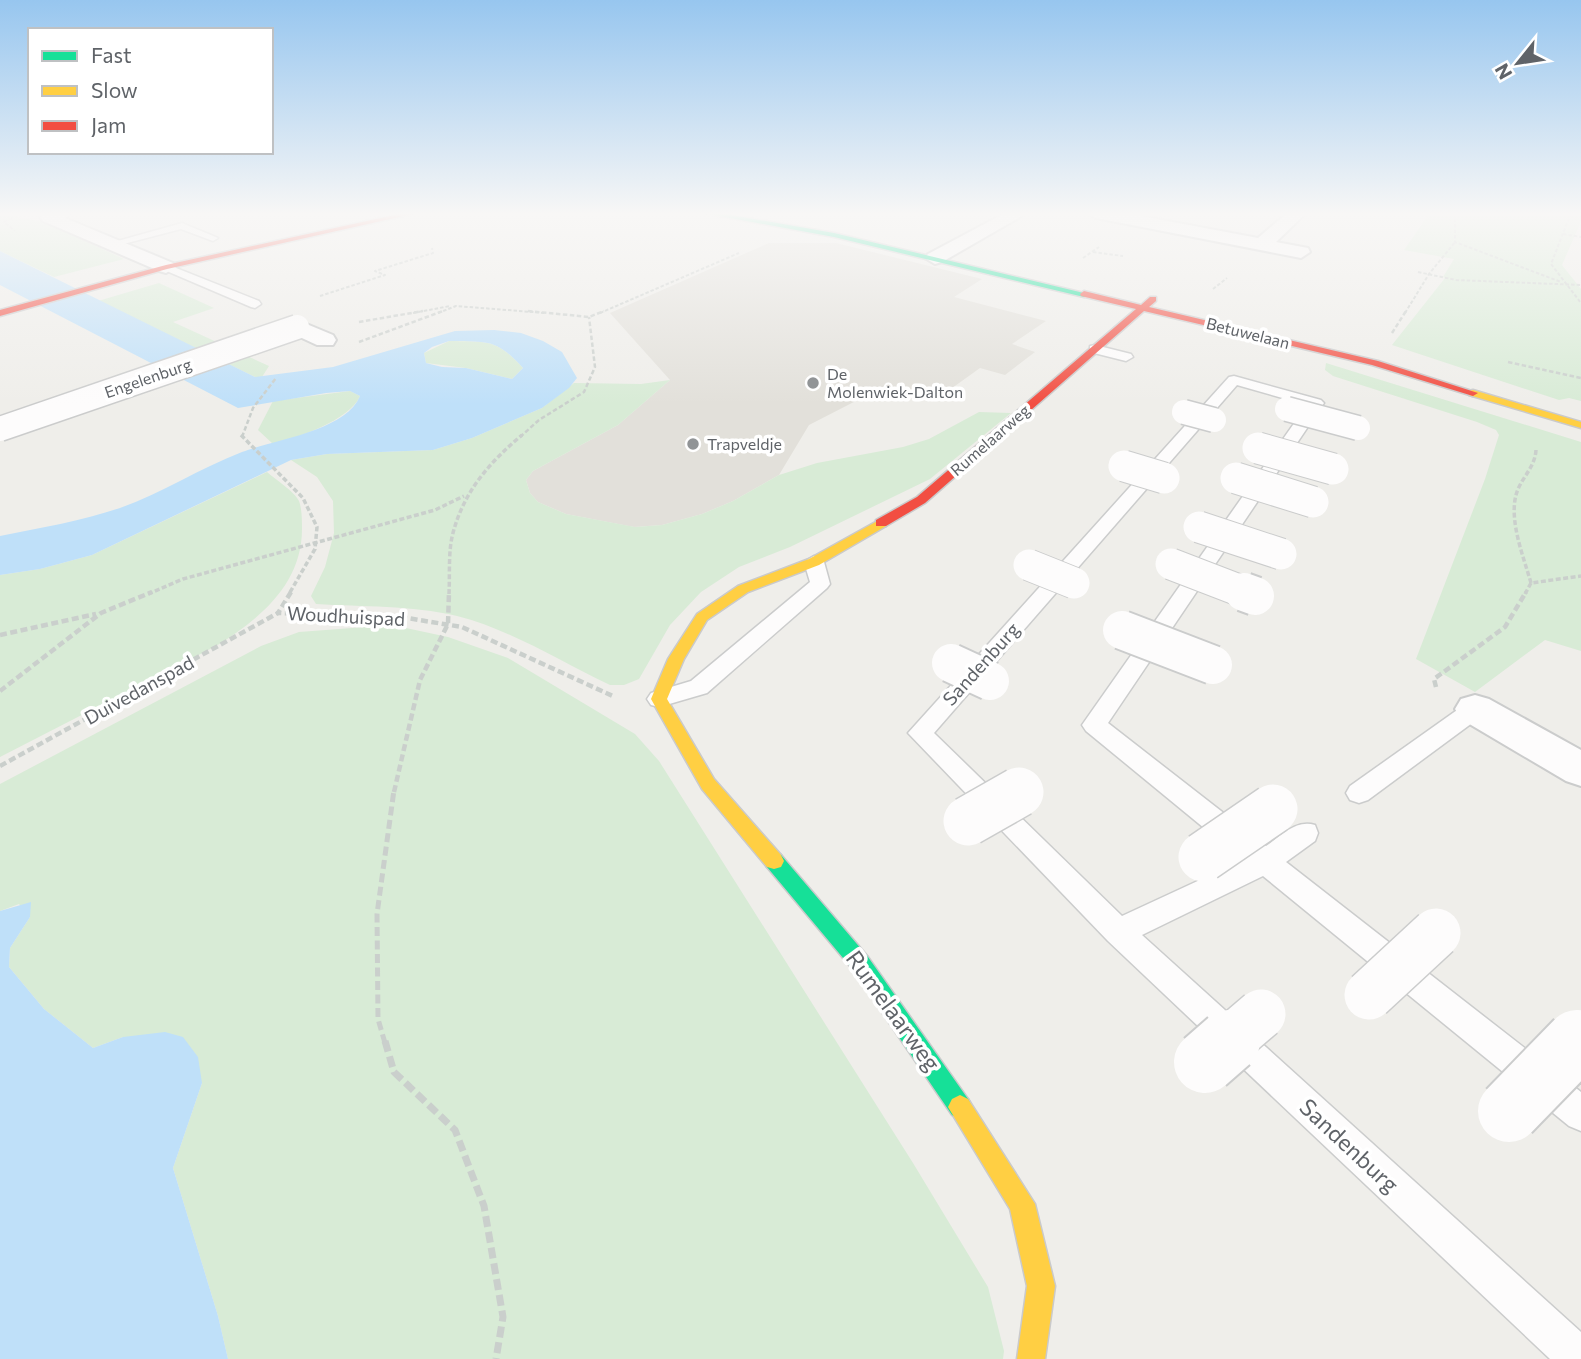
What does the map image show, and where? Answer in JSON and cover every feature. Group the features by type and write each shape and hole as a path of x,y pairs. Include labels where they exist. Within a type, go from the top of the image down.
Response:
{"street":[{"path":"0,313 13,303 119,276"},
{"name":"Betuwelaan","path":"1034,276 1388,355 1581,412"},
{"name":"Betuwelaan","path":"1148,303 1375,363 1581,425"},
{"name":"Rumelaarweg","path":"1031,1359 1041,1286 1022,1204 929,1059 861,964 708,784 659,699 676,659 702,617 743,589 814,562 921,500 1148,303"},
{"name":"Engelenburg","path":"0,429 297,327 325,340"},
{"path":"92,397 118,411"},
{"path":"1287,409 1358,428"},
{"path":"1184,412 1214,420"},
{"path":"1258,448 1332,469"},
{"path":"1124,466 1164,478"},
{"path":"1236,478 1313,502"},
{"path":"1199,527 1281,554"},
{"path":"1029,565 1074,583"},
{"path":"1171,565 1255,596"},
{"path":"1122,630 1213,665"},
{"path":"951,663 990,681"},
{"path":"1462,718 1581,770"},
{"path":"968,821 1019,792"},
{"path":"1203,857 1289,821"},
{"path":"1369,995 1436,933"},
{"path":"1205,1062 1261,1014"},
{"path":"1509,1111 1577,1041"}],"lane":[{"path":"189,276 255,304"},
{"path":"1095,349 1126,357"},
{"name":"Sandenburg","path":"1580,1359 1118,932 919,733 1220,382 1234,380 1316,402 1094,725 1581,1114"},
{"name":"Engelenburg","path":"0,440 145,391"},
{"path":"659,699 699,687 820,584 814,562"},
{"path":"1359,793 1462,718"},
{"path":"1118,932 1265,862 1289,821"}],"path":[{"path":"309,300 381,276"},
{"path":"351,325 456,306 482,306 589,317 683,276"},
{"path":"1391,335 1427,276"},
{"path":"1440,276 1456,280 1581,285"},
{"path":"1547,276 1567,284"},
{"path":"1561,276 1581,303"},
{"path":"352,344 456,306"},
{"path":"496,1359 503,1317 484,1206 456,1130 394,1072 378,1020 377,914 395,783 420,680 449,624 452,535 466,495 496,457 539,420 584,392 595,368 589,317"},
{"path":"281,372 253,408 241,436 300,491 312,507 317,541"},
{"path":"1462,718 1434,679 1505,627 1531,583 1518,533 1515,496 1537,453 1533,444"},
{"path":"0,635 101,613 183,579 435,510 466,495"},
{"name":"Woudhuispad","path":"317,541 278,613 401,617 449,624 462,627 626,701 659,699"},
{"path":"1531,583 1581,576"},
{"path":"0,691 101,613"},
{"name":"Duivedanspad","path":"0,766 278,613"}],"shaded area":[{"name":"De Molenwiek-Dalton","path":"693,276 972,276 982,279 954,297 1046,321 1012,344 1035,352 1005,375 980,368 934,401 885,386 809,425 779,475 733,501 702,514 662,525 634,527 566,514 538,502 530,493 526,480 533,471 618,425 670,380 610,313"}],"green space":[{"path":"1571,276 1581,289 1581,401 1569,398 1559,400 1392,345 1445,278 1443,277"},
{"path":"159,283 214,308 173,322 269,366 262,377 255,377 98,301"},
{"path":"449,341 490,344 505,351 523,368 512,379 466,368 426,363 424,353"},
{"path":"1326,363 1581,442 1581,651 1545,640 1475,692 1416,659 1485,479 1499,435 1496,430 1477,422 1333,376 1325,370"},
{"path":"670,380 618,425 533,471 526,480 530,493 538,502 566,514 635,527 662,525 702,514 733,501 779,475 817,463 903,447 929,439 979,412 1011,413 930,479 790,547 739,567 701,592 670,625 639,679 624,685 610,685 497,629 457,616 405,608 316,604 311,596 325,567 334,533 333,501 317,477 291,460 327,454 433,450 472,438 542,408 574,383 641,384"},
{"path":"350,391 360,396 346,413 308,433 273,444 258,430 273,401"},
{"path":"267,472 297,497 302,515 302,529 295,567 276,598 263,612 216,646 0,757 0,575 40,569 92,555"},
{"path":"392,625 448,637 508,658 635,734 659,761 913,1163 988,1287 1004,1351 1003,1359 228,1359 218,1316 173,1168 202,1083 123,1037 93,1048 44,1009 9,967 10,948 30,917 19,904 0,911 0,784 261,646 299,632"}],"water":[{"path":"0,276 51,276 255,377 333,367 455,331 494,330 521,333 543,341 562,352 577,378 569,388 542,408 472,438 433,450 327,454 291,460 92,555 40,569 0,575 0,536 90,517 136,502 242,452 325,426 352,408 360,396 350,391 326,393 238,408 0,285","holes":["449,341 482,342 505,351 523,368 512,379 466,368 426,363 424,353 432,347"]},
{"path":"31,902 30,917 10,948 9,967 44,1009 93,1048 123,1037 165,1032 183,1037 198,1057 202,1083 173,1168 218,1316 228,1359 0,1359 0,911"}],"traffic: fast":[{"path":"1010,276 1084,294"},
{"path":"774,861 861,964 960,1107"}],"traffic: slow":[{"path":"1473,393 1581,425"},
{"path":"774,861 708,784 659,699 676,659 702,617 743,589 814,562 881,523"},
{"path":"960,1107 1022,1204 1041,1286 1031,1359"}],"traffic: jam":[{"path":"0,313 132,276"},
{"path":"1084,294 1375,363 1473,393"},
{"path":"881,523 921,500 1153,299"}],"place":[{"name":"De Molenwiek-Dalton","path":"813,383"},
{"name":"Trapveldje","path":"693,444"}]}
